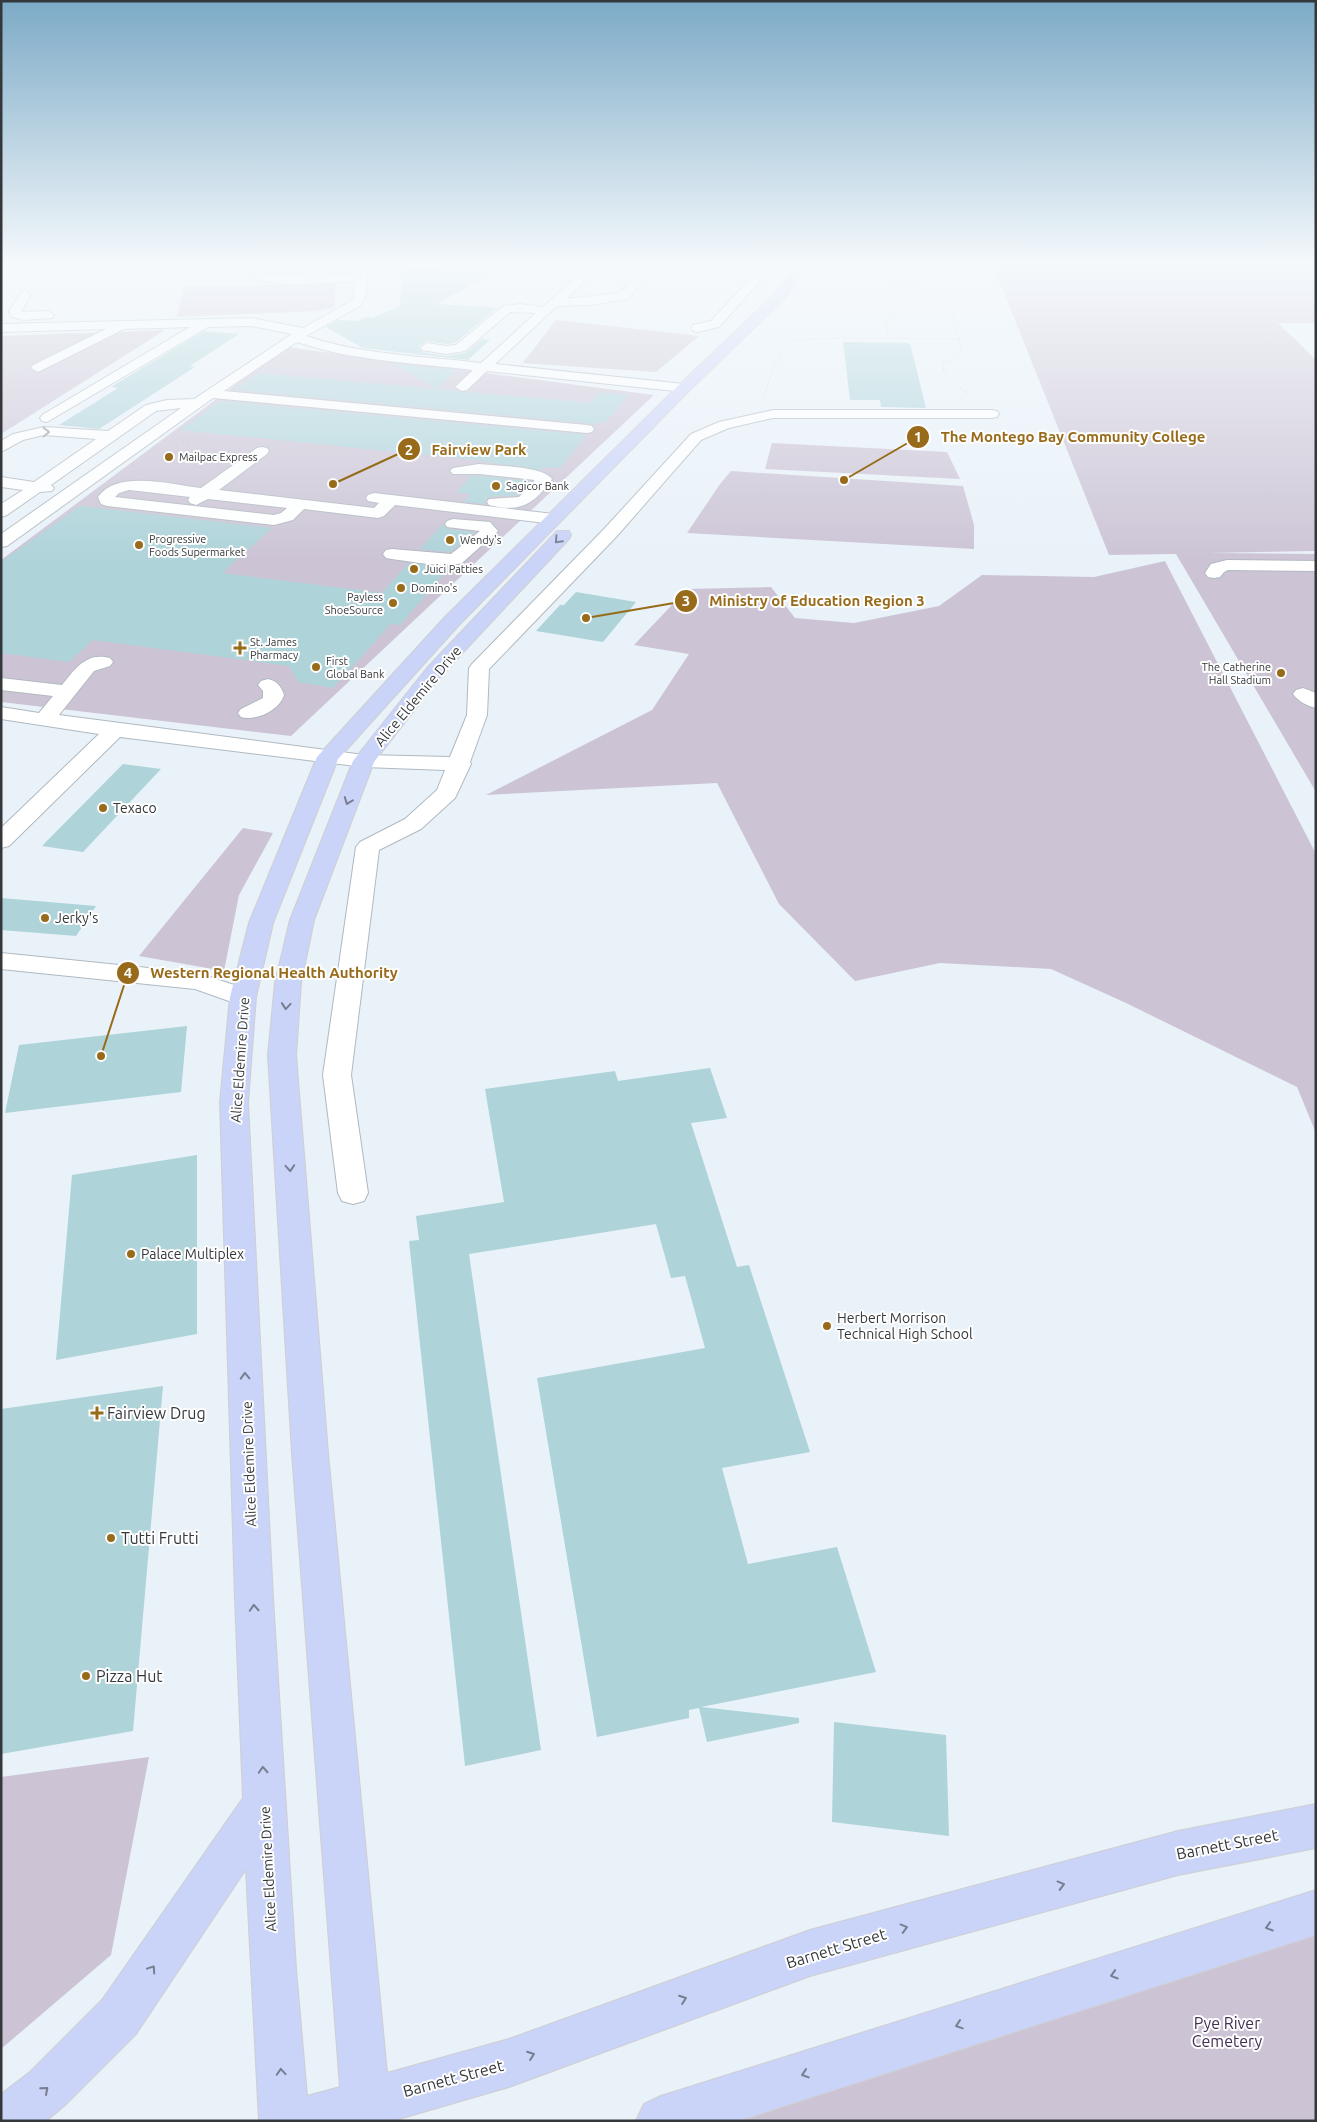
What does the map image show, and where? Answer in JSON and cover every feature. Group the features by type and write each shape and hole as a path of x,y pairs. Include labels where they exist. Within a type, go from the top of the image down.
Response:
{"main road":[{"name":"Alice Eldemire Drive","path":"284,2121 273,1969 254,1598 234,1102 243,997 261,923 328,757 452,621 709,364"},
{"name":"Alice Eldemire Drive","path":"367,2112 310,1454 282,1055 288,983 302,920 364,761 434,672 612,484 735,364"},
{"path":"8,2121 47,2089 119,2017 265,1803"},
{"name":"Barnett Street","path":"306,2121 367,2112 509,2063 810,1953 1178,1853 1316,1826"},
{"path":"661,2121 1316,1912"}],"lane":[{"path":"38,368 46,364"},
{"path":"47,418 137,364"},
{"path":"1,542 72,490 255,364"},
{"path":"454,364 684,388"},
{"path":"462,387 487,364"},
{"path":"210,394 587,429"},
{"path":"1,512 151,408 167,404 197,404"},
{"path":"353,1193 337,1075 368,847 413,824 447,793 460,764 477,715 479,668 611,532 696,437 724,425 773,414 992,414"},
{"path":"1,448 18,437 44,431 112,436"},
{"path":"183,510 262,451"},
{"path":"102,469 554,519"},
{"path":"436,491 452,499 515,504 526,501 544,479 536,475 479,470 458,471"},
{"path":"1,482 72,490"},
{"path":"300,505 287,516 274,520 107,501 106,497 113,490 128,485 203,495 378,513 391,500"},
{"path":"392,554 456,560 490,531 484,526 434,523"},
{"path":"1214,573 1217,568 1228,565 1316,566"},
{"path":"44,720 66,691 87,668 94,663 103,662"},
{"path":"1,684 66,691"},
{"path":"248,713 267,706 272,700 275,695 268,685"},
{"path":"1316,690 1303,694 1316,702"},
{"path":"1,713 115,730 364,761 460,764"},
{"path":"1,841 115,730"},
{"path":"1,961 198,981 243,997"}],"path":[{"path":"755,418 777,364"},
{"path":"943,364 942,369 953,384 969,393"}],"green space":[{"path":"1,364 111,364 1,434"},
{"path":"263,364 417,364 654,395 291,736 1,702 1,560"},
{"path":"538,364 666,364 656,372"},
{"path":"1033,364 1316,364 1316,551 1209,553 1316,554 1316,792 1176,554 1109,555"},
{"path":"772,443 947,452 960,479 765,469"},
{"path":"731,471 963,486 974,525 974,549 687,533"},
{"path":"1165,561 1316,854 1316,1133 1297,1087 1126,1003 1051,969 940,963 855,981 779,904 717,783 486,795 652,710 689,654 634,645 687,589 771,587 795,618 854,623 939,606 982,575 1094,577"},
{"path":"243,828 273,833 239,895 224,971 139,956"},
{"path":"149,1757 111,1955 1,2049 1,1777"},
{"name":"Pye River Cemetery","path":"1316,1912 1316,2121 661,2121"}],"building":[{"path":"149,364 193,364 190,366 195,367 99,429 59,425 118,388 111,387"},
{"path":"393,364 457,370 437,389"},
{"path":"846,364 915,364 926,408 881,407 880,400 850,400"},
{"path":"259,373 590,403 599,392 628,395 605,423 597,422 594,426 587,423 234,390"},
{"path":"220,401 587,435 560,468 544,467 541,470 484,461 180,430"},
{"name":"Sagicor Bank","path":"471,476 531,481 518,495 489,497 485,501 486,504 464,502 470,494 456,493"},
{"path":"80,506 272,528 222,573 382,593 409,563 451,566 400,625 391,624 333,688 298,682 289,666 93,640 69,662 1,653 1,562"},
{"name":"Wendy's","path":"443,524 447,529 475,532 450,552 420,549"},
{"path":"576,592 636,602 603,642 536,631 560,605 564,605"},
{"name":"Texaco","path":"123,764 161,769 83,852 42,846"},
{"name":"Jerky's","path":"1,898 96,906 76,936 1,930"},
{"path":"187,1026 181,1092 5,1113 19,1045"},
{"path":"710,1068 727,1118 691,1123 737,1267 749,1265 810,1452 722,1468 748,1564 837,1547 876,1672 701,1707 799,1718 799,1723 707,1742 699,1708 689,1710 689,1718 597,1737 537,1378 705,1348 685,1276 671,1278 656,1224 469,1254 541,1750 465,1766 409,1241 419,1240 416,1216 504,1202 485,1089 615,1071 618,1081"},
{"name":"Palace Multiplex","path":"197,1155 197,1334 56,1360 72,1175"},
{"path":"163,1386 133,1731 1,1754 1,1409"},
{"path":"834,1722 946,1735 949,1836 832,1822"}],"place":[{"name":"Mailpac Express","path":"169,457"},
{"name":"The Montego Bay Community College","path":"844,480"},
{"name":"Fairview Park","path":"333,484"},
{"name":"Sagicor Bank","path":"496,486"},
{"name":"Wendy's","path":"450,540"},
{"name":"Progressive Foods Supermarket","path":"139,545"},
{"name":"Juici Patties","path":"414,569"},
{"name":"Domino's","path":"401,588"},
{"name":"Payless ShoeSource","path":"393,603"},
{"name":"Ministry of Education Region 3","path":"586,618"},
{"name":"St. James Pharmacy","path":"240,648"},
{"name":"First Global Bank","path":"316,667"},
{"name":"The Catherine Hall Stadium","path":"1281,673"},
{"name":"Texaco","path":"103,808"},
{"name":"Jerky's","path":"45,918"},
{"name":"Western Regional Health Authority","path":"101,1056"},
{"name":"Palace Multiplex","path":"131,1254"},
{"name":"Herbert Morrison Technical High School","path":"827,1326"},
{"name":"Fairview Drug","path":"97,1413"},
{"name":"Tutti Frutti","path":"111,1538"},
{"name":"Pizza Hut","path":"86,1676"}]}
